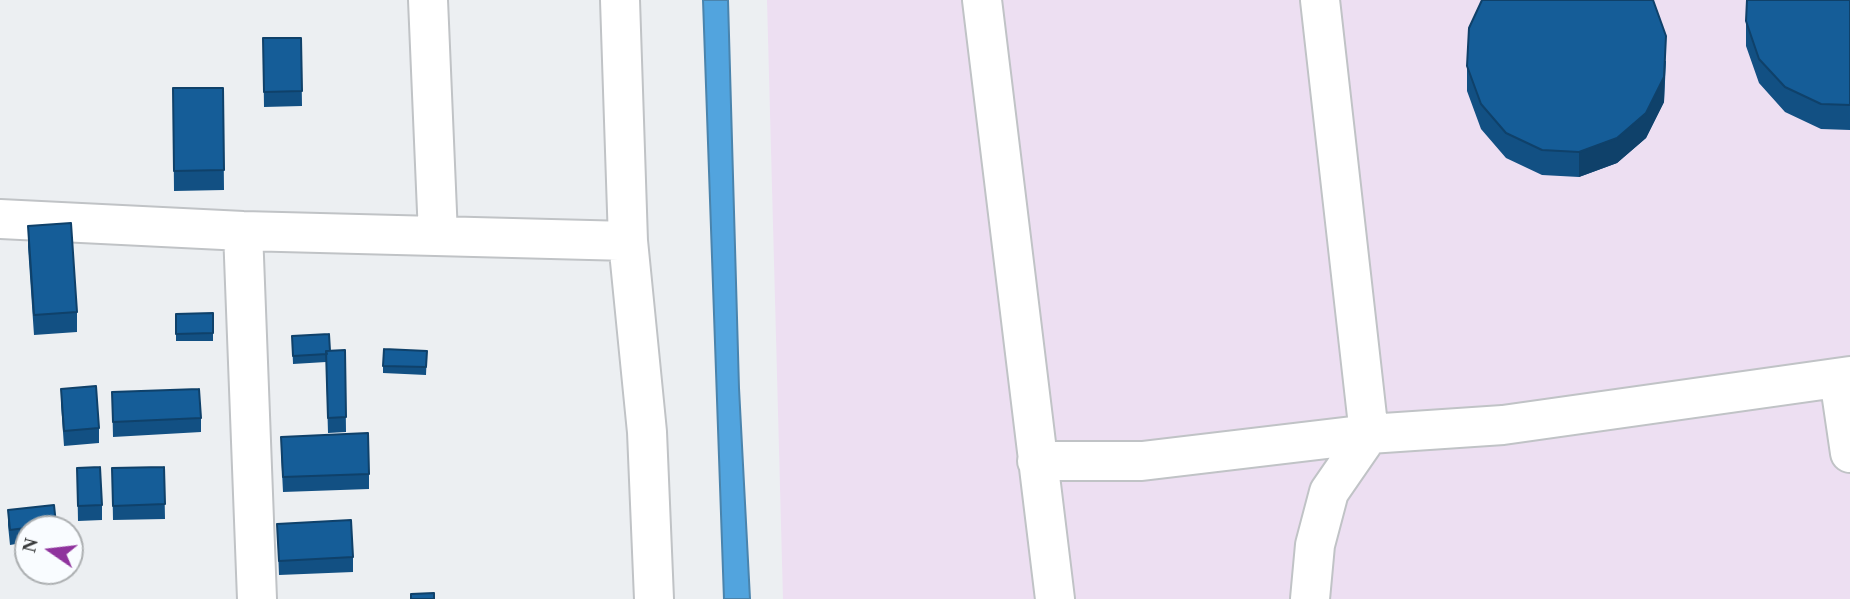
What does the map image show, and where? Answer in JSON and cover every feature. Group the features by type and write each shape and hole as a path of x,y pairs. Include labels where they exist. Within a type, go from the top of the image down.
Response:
{"street":[{"path":"428,0 438,235"},
{"path":"620,0 628,241 647,432 653,599"},
{"path":"982,0 1055,599"},
{"path":"1310,599 1315,545 1329,492 1369,434 1320,0"},
{"path":"0,219 243,230 628,241"},
{"path":"243,230 257,599"},
{"path":"1037,461 1142,461 1369,434 1503,425 1844,377 1850,453"}],"shaded area":[{"path":"767,0 1850,0 1850,599 783,599"}],"water":[{"path":"703,0 728,0 739,388 750,599 724,599"}],"building":[{"path":"1482,0 1653,0 1666,36 1664,77 1646,113 1617,138 1579,152 1542,150 1506,133 1481,104 1467,66 1469,28"},
{"path":"1747,0 1850,0 1850,105 1821,104 1785,87 1759,59 1746,21"},
{"path":"263,38 301,38 302,91 264,92"},
{"path":"173,88 223,88 224,170 174,171"},
{"path":"71,223 77,312 34,315 28,226"},
{"path":"213,313 213,333 176,334 176,314"},
{"path":"329,334 330,351 326,351 327,354 293,356 292,336"},
{"path":"384,349 427,351 426,367 383,366"},
{"path":"345,350 346,417 328,418 326,351"},
{"path":"96,386 99,428 64,431 61,389"},
{"path":"199,389 201,418 113,422 112,392"},
{"path":"368,433 369,474 283,477 281,437"},
{"path":"100,467 102,505 78,506 77,468"},
{"path":"164,467 165,504 113,506 112,468"},
{"path":"54,505 55,515 14,515 14,529 10,530 8,510"},
{"path":"351,520 353,557 279,561 277,524"},
{"path":"434,593 434,599 411,599 411,594"}]}
